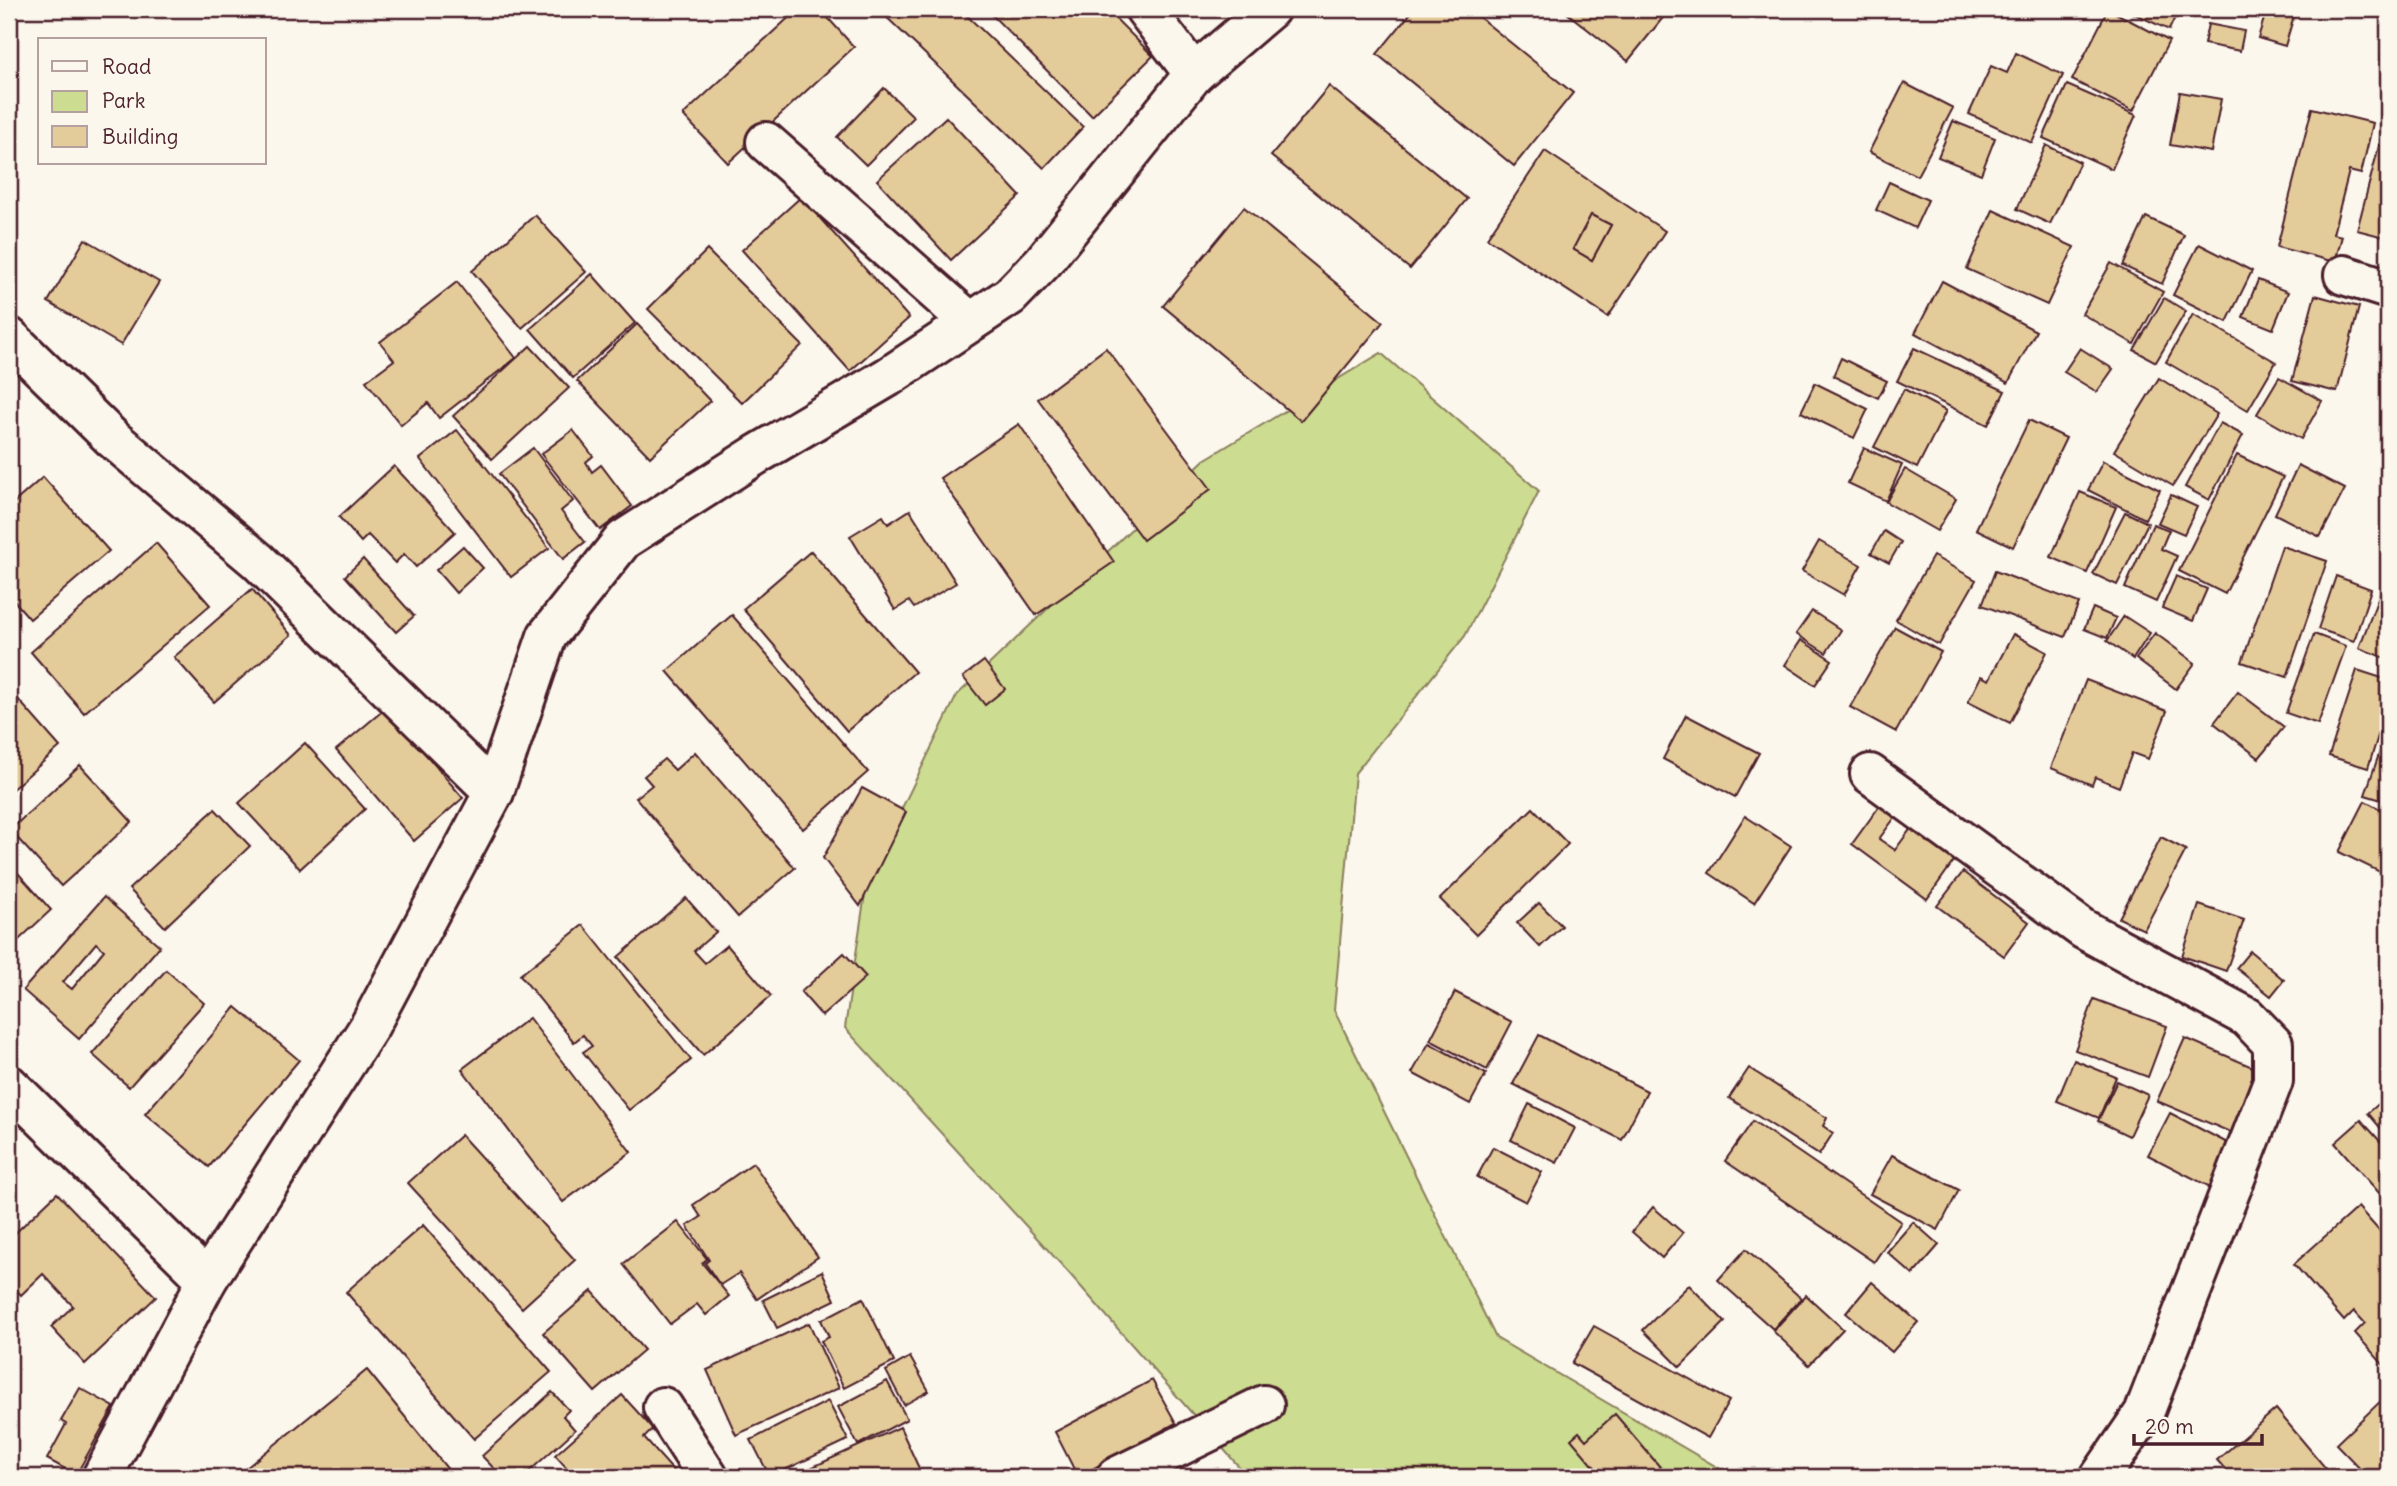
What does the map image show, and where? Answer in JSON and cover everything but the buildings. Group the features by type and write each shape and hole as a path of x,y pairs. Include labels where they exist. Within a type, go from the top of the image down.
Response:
{"street":[{"path":"1146,9 1194,74"},
{"path":"102,1477 207,1280 369,1027 494,792 547,636 623,540 757,455 888,377 1010,296 1043,262 1194,74 1270,9"},
{"path":"766,142 969,321"},
{"path":"2344,275 2388,289"},
{"path":"9,337 113,439 258,561 494,792"},
{"path":"1870,774 2084,929 2247,1017 2273,1044 2273,1081 2144,1413 2100,1477"},
{"path":"9,1086 207,1280"},
{"path":"1116,1477 1264,1405"},
{"path":"663,1407 708,1477"}],"green space":[{"path":"1381,353 1539,491 1465,636 1355,773 1334,1010 1496,1338 1734,1477 1248,1477 1068,1272 845,1028 867,880 957,695 1204,460"}]}
